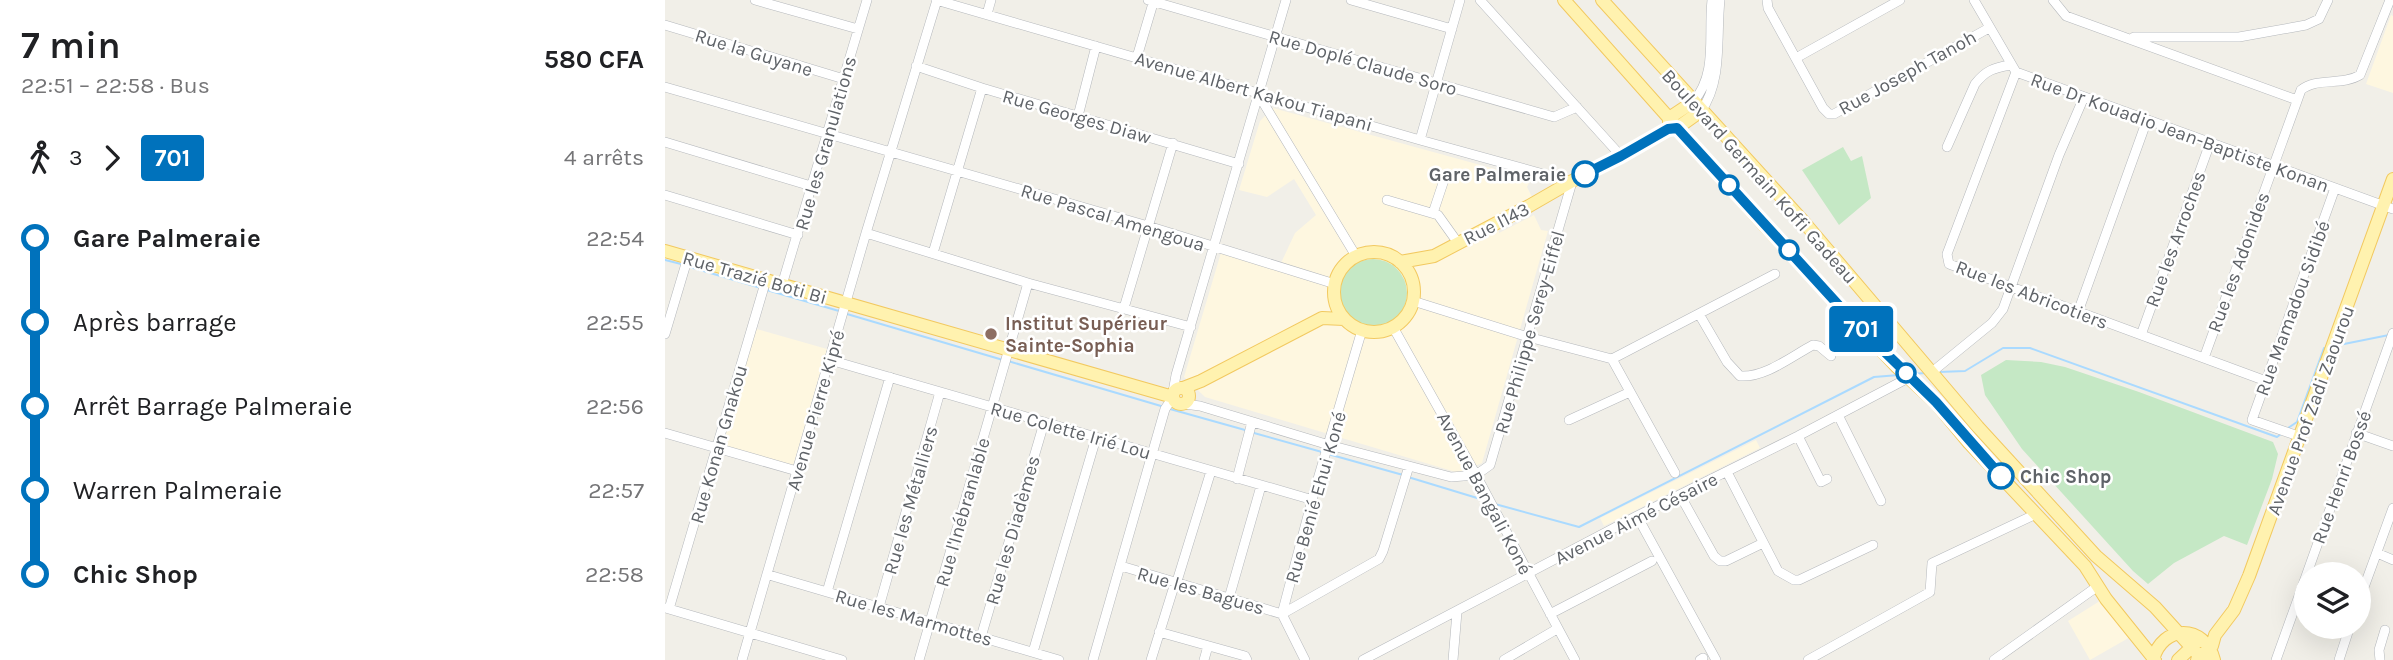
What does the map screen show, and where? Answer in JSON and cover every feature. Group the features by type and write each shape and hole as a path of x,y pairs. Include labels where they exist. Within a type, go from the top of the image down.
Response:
{"main road":[{"name":"Boulevard Germain Koffi Gadeau","path":"1564,0 1671,125 1854,322 1936,402 1969,443 2085,566 2154,659"},
{"name":"Boulevard Germain Koffi Gadeau","path":"1602,0 1803,220 1947,393 2097,555 2202,653"},
{"name":"Rue I143","path":"1400,262 1434,256 1582,179 1700,105"},
{"name":"Avenue Prof Zadi Zaourou","path":"2202,653 2234,610 2249,576 2388,207 2393,179"},
{"name":"Rue Trazié Boti Bi","path":"665,251 1176,399"},
{"path":"1322,318 1344,319 1362,330 1375,332 1393,327 1406,315 1413,301 1413,283 1400,262 1379,252 1356,256 1346,263 1335,284 1335,298 1344,319"},
{"name":"Rue I143","path":"1413,283 1434,256"},
{"path":"1176,399 1201,381 1322,318 1335,298"},
{"path":"2154,659 2162,642 2179,633"},
{"path":"2178,660 2202,653"}],"street":[{"path":"755,0 858,29"},
{"name":"Rue les Granulations","path":"782,285 867,0"},
{"name":"Avenue Albert Kakou Tiapani","path":"937,0 1420,140 1582,179"},
{"name":"Avenue Pierre Kipré","path":"742,660 890,151 937,0"},
{"path":"988,15 991,0"},
{"path":"1093,660 1153,455 1176,399 1191,327 1286,0"},
{"path":"1351,0 1452,29"},
{"path":"1420,140 1460,0"},
{"path":"1480,0 1621,156"},
{"name":"Rue Joseph Tanoh","path":"1767,0 1768,8 1822,108 1829,114 1834,114 1989,27"},
{"path":"1796,58 1900,0"},
{"name":"Rue Dr Kouadio Jean-Baptiste Konan","path":"1974,0 2013,69 2388,207"},
{"path":"2053,0 2066,16 2297,100 2305,87 2350,80 2360,75 2390,0"},
{"path":"2128,37 2239,37 2306,25 2319,19 2328,0"},
{"path":"1137,57 1152,1"},
{"name":"Rue Doplé Claude Soro","path":"1152,1 1554,117 1577,107"},
{"path":"1700,105 1709,70 1711,1"},
{"path":"1700,105 1712,91 1716,69 1718,16 1711,1"},
{"name":"Rue la Guyane","path":"665,25 843,79"},
{"path":"1078,116 1097,46"},
{"name":"Rue Georges Diaw","path":"916,66 1239,164"},
{"path":"1947,147 1975,84 1993,68 2013,69"},
{"name":"Rue les Abricotiers","path":"2013,69 1947,258 1951,266 2266,381"},
{"name":"Rue Pascal Amengoua","path":"665,86 1148,226 1335,284"},
{"path":"933,253 982,88"},
{"path":"1258,94 1356,256"},
{"path":"1932,372 1992,323 2003,309 2054,167 2084,97"},
{"name":"Rue les Adonides","path":"2204,358 2297,100"},
{"path":"2078,312 2147,120"},
{"path":"665,142 811,186"},
{"path":"1124,308 1173,143"},
{"name":"Rue les Arroches","path":"2141,335 2210,143"},
{"path":"1433,213 1445,177"},
{"name":"Rue Philippe Serey-Eiffel","path":"1476,475 1490,465 1528,338 1582,179"},
{"name":"Rue Mamadou Sidibé","path":"2301,437 2252,420 2335,188"},
{"path":"665,195 798,235"},
{"path":"1387,200 1433,213 1442,219 1458,243"},
{"path":"866,233 1028,283 1191,327"},
{"path":"665,334 688,257"},
{"path":"1413,301 1528,338 1612,359 1775,274"},
{"name":"Rue Konan Gnakou","path":"667,608 766,280"},
{"name":"Rue l'Inébranlable","path":"919,660 1028,283"},
{"path":"1699,314 1727,362 1739,376 1753,376 1763,372 1813,345 1819,346 1831,356"},
{"name":"Avenue Bangali Koné","path":"1393,327 1476,475 1574,660"},
{"name":"Rue Benié Ehui Koné","path":"1282,614 1362,330"},
{"name":"Rue Henri Bossé","path":"2276,660 2393,333"},
{"path":"1612,359 1675,473"},
{"name":"Rue Colette Irié Lou","path":"830,360 1313,500"},
{"path":"827,592 890,377"},
{"name":"Avenue Aimé Césaire","path":"1363,660 1910,377"},
{"name":"Rue les Métalliers","path":"879,607 940,392"},
{"path":"1569,420 1630,392"},
{"path":"1176,399 1329,445 1451,477 1476,475"},
{"path":"1838,415 1881,501"},
{"name":"Rue les Diadèmes","path":"981,637 1044,422"},
{"path":"1237,479 1252,422"},
{"path":"665,433 797,471"},
{"path":"2356,433 2393,446"},
{"path":"1798,436 1821,482 1827,479"},
{"path":"1033,652 1095,438"},
{"name":"Rue les Bagues","path":"1121,566 1176,580 1282,614 1379,559 1409,466"},
{"path":"1151,660 1211,471"},
{"path":"1727,472 1778,571 1794,580 1873,545"},
{"path":"1229,598 1261,486"},
{"path":"1680,495 1714,556 1720,561 1726,561 1763,543"},
{"path":"2371,569 2393,508"},
{"path":"1808,660 1930,592 1932,564 2036,514"},
{"path":"1637,516 1716,660"},
{"path":"2377,553 2393,560"},
{"path":"1550,614 1652,561"},
{"name":"Rue les Marmottes","path":"768,575 1059,660"},
{"path":"1994,660 2098,586"},
{"path":"667,608 751,633 808,655 842,660"},
{"path":"1453,660 1457,612"},
{"path":"1282,614 1305,660"},
{"path":"1504,660 1557,629"},
{"path":"2380,660 2379,650 2385,630"},
{"path":"1159,632 1245,656 1247,660"},
{"path":"2339,660 2346,639"},
{"path":"1204,660 1208,646"}],"shaded area":[{"path":"2391,15 2393,16 2393,93 2366,84"},
{"path":"1273,108 1531,179 1527,187 1532,197 1497,217 1499,233 1534,215 1541,230 1548,231 1482,463 1459,473 1205,397 1184,377 1223,246 1281,263 1295,233 1316,215 1294,179 1267,197 1239,190 1260,121"},
{"path":"753,328 827,349 793,466 720,445"},
{"path":"1756,440 1760,448 1604,526 1600,518"},
{"path":"2103,599 2132,636 2090,660 2068,621"}],"green space":[{"path":"1843,147 1851,161 1862,156 1871,198 1839,225 1802,170"},
{"path":"1373,259 1386,262 1397,269 1404,280 1407,293 1404,306 1397,317 1386,324 1373,327 1360,324 1349,317 1342,306 1339,293 1342,280 1349,269 1360,262"},
{"path":"2006,360 2041,362 2065,367 2273,442 2278,454 2272,479 2247,545 2224,536 2174,563 2148,584 2022,449 1985,395 1981,375"}],"waterway":[{"path":"665,260 681,264"},
{"path":"690,267 761,288"},
{"path":"767,290 839,311"},
{"path":"847,314 1003,360"},
{"path":"2339,345 2389,335"},
{"path":"1939,372 1965,371 2003,348 2030,348 2277,437 2281,434"},
{"path":"2288,428 2297,422 2324,348 2327,348"},
{"path":"1008,361 1161,406"},
{"path":"1911,374 1926,373"},
{"path":"1495,504 1579,527 1874,377 1899,375"},
{"path":"1170,409 1245,430"},
{"path":"1254,433 1322,452"},
{"path":"1328,454 1403,475"},
{"path":"1408,477 1487,501"}],"bus line":[{"name":"701","path":"1585,174 1668,129 1677,128 1854,322 1896,366 1936,402 1969,443 2001,476"}],"place":[{"name":"Gare Palmeraie","path":"1585,174"},
{"name":"Institut Supérieur Sainte-Sophia","path":"991,334"},
{"name":"Chic Shop","path":"2001,476"}]}
